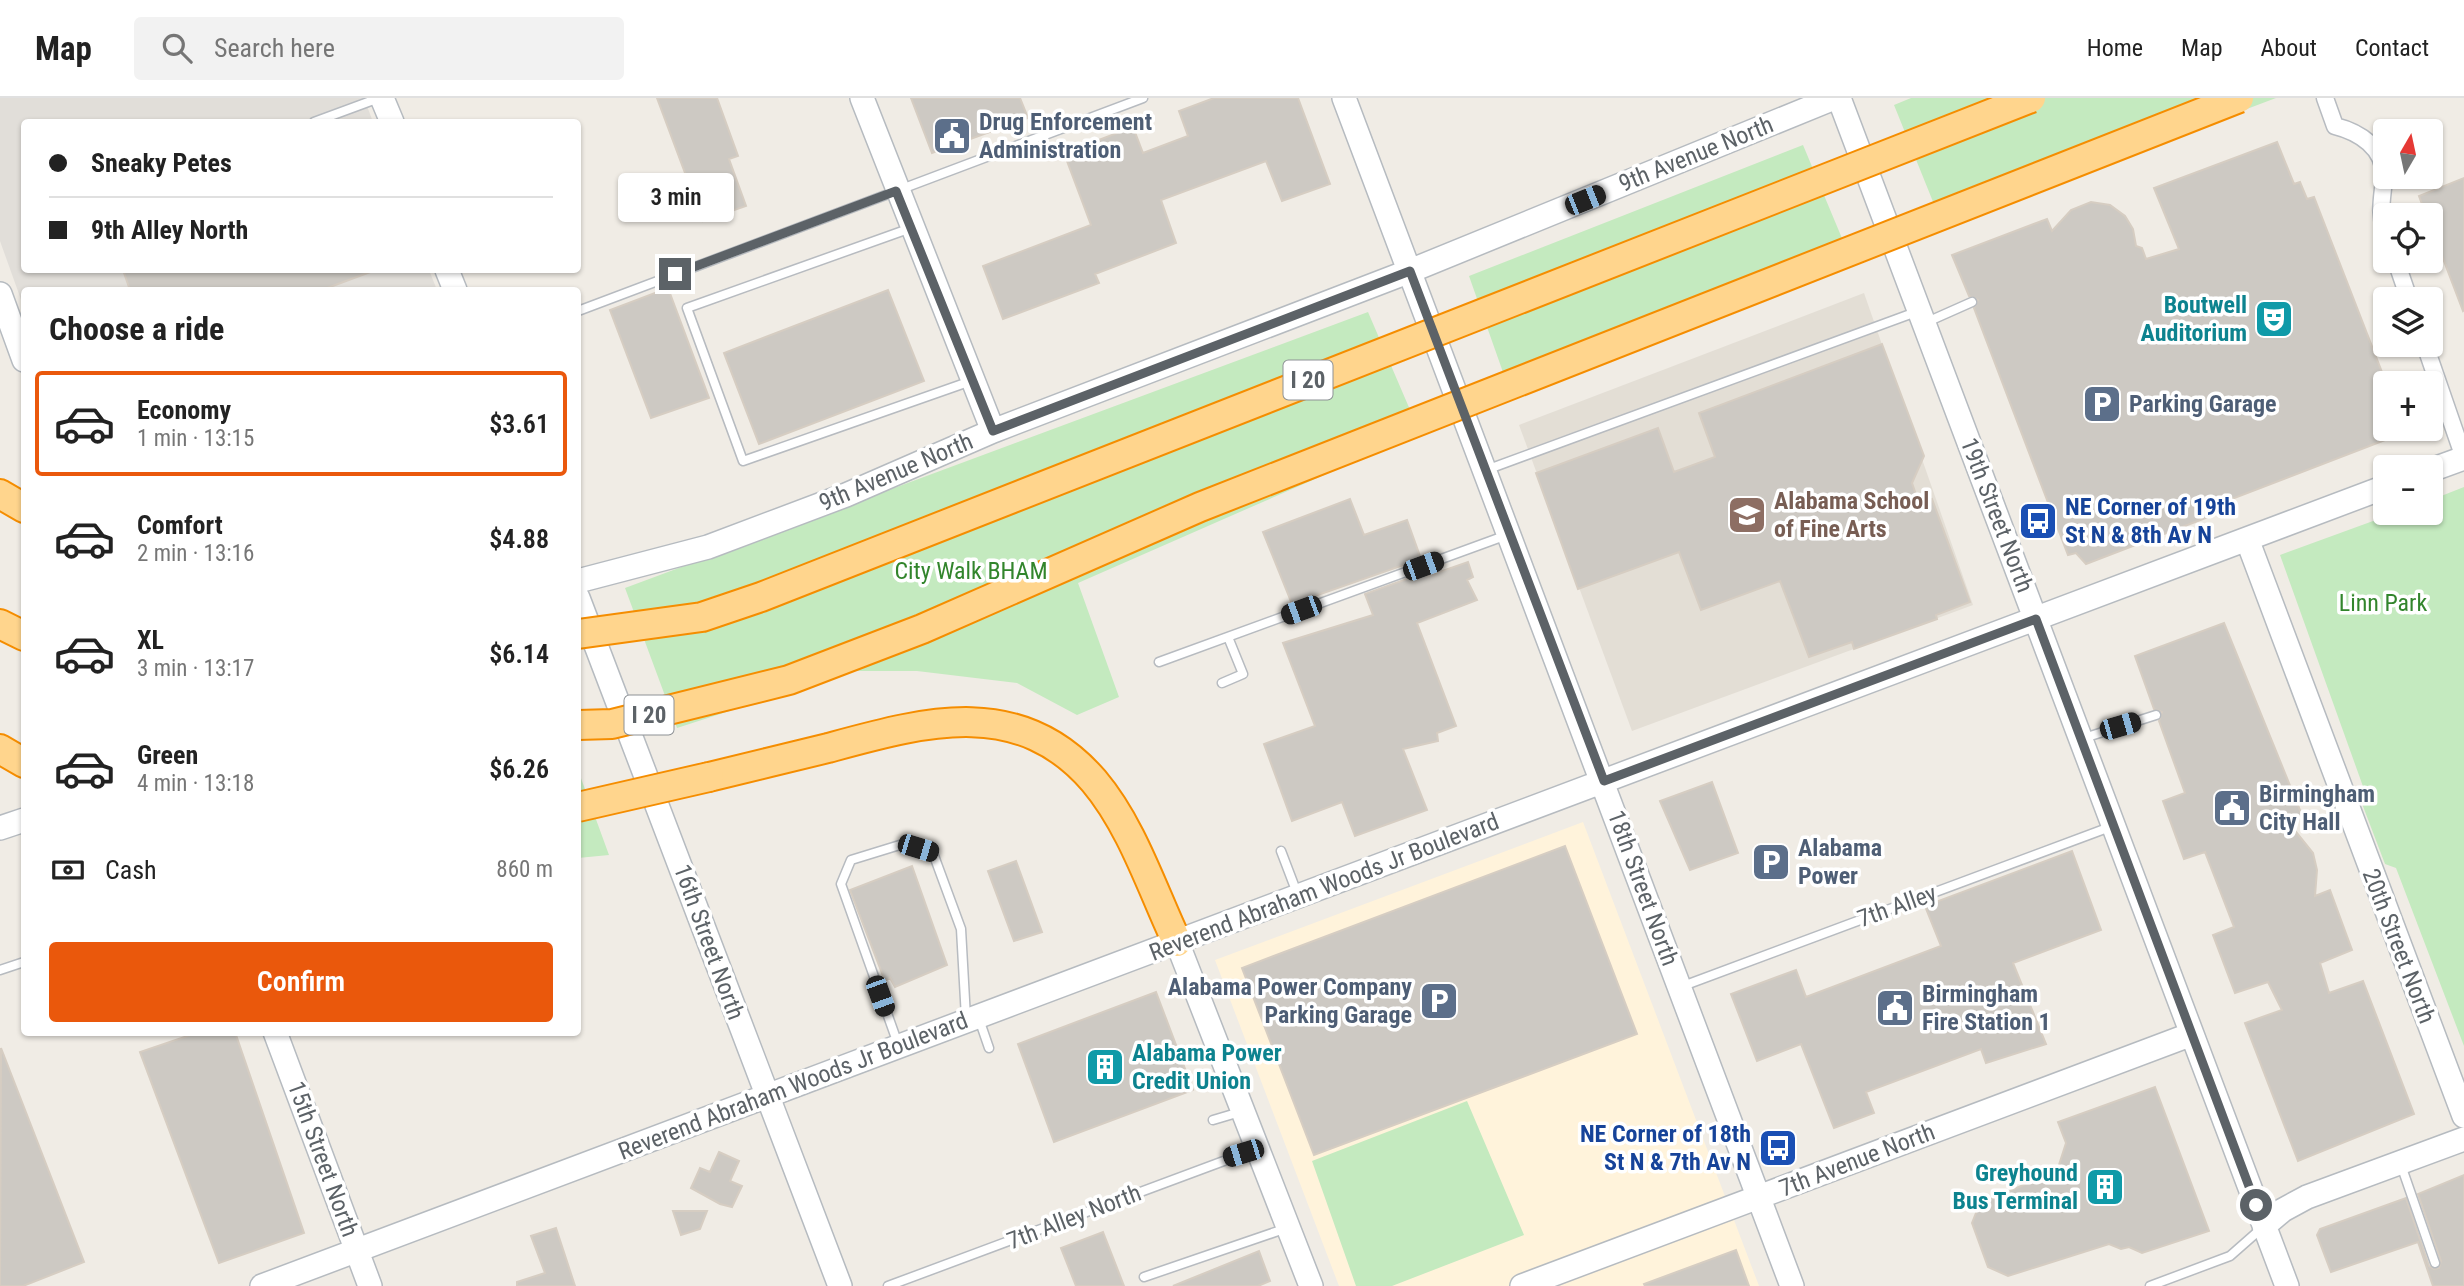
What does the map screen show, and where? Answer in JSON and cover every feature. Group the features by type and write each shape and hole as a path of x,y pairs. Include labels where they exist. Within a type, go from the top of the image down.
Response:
{"highway":[{"name":"I 20","path":"581,634 702,617 761,597 2031,98"},
{"name":"I 20","path":"581,725 612,724 706,702 813,670 922,629 1200,507 2239,98"},
{"path":"0,494 21,506"},
{"path":"0,624 21,634"},
{"path":"581,806 896,729 965,720 1004,724 1044,738 1074,761 1095,782 1123,828 1177,942"},
{"path":"0,749 21,761"}],"street":[{"path":"381,98 390,119"},
{"path":"862,98 896,191 993,431"},
{"name":"18th Street North","path":"1344,98 1604,781 1792,1286"},
{"name":"9th Avenue North","path":"581,579 708,547 846,495 993,431 1410,271 1836,98"},
{"name":"19th Street North","path":"1836,98 1922,317 2287,1286"},
{"path":"2325,98 2335,126 2358,132 2374,147 2385,174 2381,203"},
{"path":"0,294 21,352"},
{"path":"2429,357 2464,458 2443,466"},
{"name":"Reverend Abraham Woods Jr Boulevard","path":"262,1286 2373,492"},
{"name":"20th Street North","path":"2247,539 2464,1116"},
{"name":"16th Street North","path":"581,606 840,1286"},
{"path":"0,828 21,821"},
{"path":"1177,942 1311,1286"},
{"name":"7th Avenue North","path":"1522,1286 2192,1034"},
{"name":"15th Street North","path":"277,1036 370,1286"},
{"path":"2264,1226 2283,1210 2307,1197 2464,1139"}],"lane":[{"path":"322,119 381,98"},
{"path":"581,310 1143,98"},
{"path":"911,228 687,308 743,461 971,381"},
{"path":"1486,470 1922,317 1972,302"},
{"path":"1159,662 1510,534"},
{"path":"1222,683 1243,674 1228,637"},
{"path":"2081,739 2156,715"},
{"name":"7th Alley","path":"1680,987 2114,826"},
{"path":"899,1046 841,884 851,860 903,844 933,853 961,929 962,990 972,1019 989,1048"},
{"path":"1281,850 1297,896"},
{"path":"0,970 21,963"},
{"path":"1213,1120 1244,1111"},
{"name":"7th Alley North","path":"888,1286 1259,1149"},
{"path":"2400,1163 2435,1264"},
{"path":"2150,1286 2230,1256 2264,1226"},
{"path":"1144,1277 1289,1227"}],"shaded area":[{"path":"0,98 364,98 372,119 21,119 21,273 430,273 436,287 21,287 21,300 0,241"},
{"name":"Alabama School of Fine Arts","path":"1864,293 1973,605 1632,731 1519,425"},
{"path":"1583,822 1759,1286 1339,1286 1215,960"}],"green space":[{"path":"1911,98 2276,98 1942,224 1894,105"},
{"path":"1803,145 1849,255 1510,392 1469,276"},
{"name":"City Walk BHAM","path":"1368,312 1420,433 1078,583 1119,697 1077,715 1017,683 917,671 852,671 677,728 625,588"},
{"name":"Linn Park","path":"2464,487 2464,1046 2396,868 2385,864 2361,801 2365,792 2280,555 2373,521 2373,525 2443,525 2443,495"},
{"path":"581,778 609,855 581,858"},
{"path":"1467,1101 1524,1235 1392,1286 1356,1286 1312,1161"}],"building":[{"path":"657,98 717,98 738,156 729,159 746,206 703,221"},
{"name":"Drug Enforcement Administration","path":"911,98 1020,98 1028,118 932,153"},
{"path":"1214,98 1298,98 1330,184 1282,201 1266,161 1161,200 1176,243 1095,274 1099,283 1003,319 983,266 1091,225 1064,153 1133,127 1143,153 1188,136 1179,111"},
{"path":"2277,142 2294,184 2300,182 2307,199 2314,197 2373,349 2373,357 2376,357 2382,371 2373,371 2373,441 2382,441 2229,500 2232,506 2221,512 2086,564 2076,553 2068,555 1974,308 1978,300 1969,296 1952,255 2047,219 2052,231 2071,210 2091,202 2110,205 2125,216 2133,229 2136,246 2142,248 2146,259 2179,249 2154,188"},
{"path":"2464,178 2463,311 2443,258 2443,203 2422,203 2419,196 2443,189 2443,186"},
{"path":"124,273 368,273 330,287 129,287"},
{"path":"668,288 709,398 651,418 610,310"},
{"path":"888,290 924,381 759,444 724,353"},
{"name":"Alabama School of Fine Arts","path":"1882,344 1924,456 1912,483 1919,503 1932,499 1970,602 1936,615 1937,619 1854,649 1852,642 1809,657 1780,581 1701,610 1679,552 1578,589 1536,473 1658,428 1674,472 1715,457 1699,413"},
{"path":"1350,499 1364,535 1407,520 1421,559 1292,604 1263,532"},
{"path":"1468,562 1473,577 1467,580 1477,600 1417,623 1456,726 1437,733 1438,741 1403,749 1427,810 1355,836 1342,802 1292,821 1264,744 1315,726 1283,643 1373,615 1365,594 1426,572 1428,576"},
{"name":"Birmingham City Hall","path":"2224,623 2302,815 2288,822 2313,853 2317,870 2315,896 2330,890 2352,950 2320,963 2329,993 2363,981 2414,1114 2298,1161 2245,1023 2282,1010 2268,982 2235,993 2213,935 2234,927 2205,852 2184,859 2163,801 2185,793 2159,721 2162,712 2154,709 2135,656"},
{"path":"1712,782 1738,853 1690,870 1660,801"},
{"name":"Alabama Power Company Parking Garage","path":"1565,846 1637,1034 1314,1155 1242,968"},
{"path":"2072,851 2101,930 2013,963 2046,1044 1986,1063 1981,1049 1866,1092 1874,1113 1834,1128 1801,1044 1757,1061 1731,994 1796,970 1806,997 1941,946 1925,906"},
{"path":"1016,861 1042,932 1014,941 988,871"},
{"path":"912,866 947,965 895,987 890,978 885,981 850,890"},
{"name":"Alabama Power Credit Union","path":"1156,992 1193,1090 1054,1142 1018,1044"},
{"path":"187,1036 236,1036 304,1233 219,1263 140,1052"},
{"path":"1,1048 84,1262 23,1286 0,1286"},
{"name":"Greyhound Bus Terminal","path":"2155,1087 2209,1231 2142,1253 2129,1247 2121,1249 2109,1244 2008,1276 1988,1267 1972,1223 1980,1203 2057,1171 2066,1143 2058,1122"},
{"path":"719,1152 739,1161 730,1181 742,1186 732,1207 720,1204 691,1188 700,1168 710,1172"},
{"path":"2464,1175 2464,1286 2433,1286 2418,1242 2331,1272 2317,1235 2320,1229 2406,1198 2429,1266 2439,1268 2441,1261 2418,1194"},
{"path":"673,1211 707,1211 700,1229 681,1235"},
{"path":"556,1228 575,1286 517,1286 517,1282 545,1273 531,1236"},
{"path":"1103,1232 1124,1286 1076,1286 1061,1248"},
{"path":"1736,1250 1749,1286 1644,1284"},
{"path":"1259,1251 1270,1281 1258,1286 1173,1286"}],"place":[{"name":"Drug Enforcement Administration","path":"952,136"},
{"name":"Boutwell Auditorium","path":"2274,319"},
{"name":"Parking Garage","path":"2102,404"},
{"name":"Alabama School of Fine Arts","path":"1747,515"},
{"name":"NE Corner of 19th St N & 8th Av N","path":"2038,521"},
{"name":"Birmingham City Hall","path":"2232,808"},
{"name":"Alabama Power","path":"1771,862"},
{"name":"Alabama Power Company Parking Garage","path":"1439,1001"},
{"name":"Birmingham Fire Station 1","path":"1895,1008"},
{"name":"Alabama Power Credit Union","path":"1105,1067"},
{"name":"NE Corner of 18th St N & 7th Av N","path":"1778,1148"},
{"name":"Greyhound Bus Terminal","path":"2105,1187"}],"route":[{"path":"675,274 896,191 993,431 1410,271 1604,781 2036,619 2256,1205"}]}
